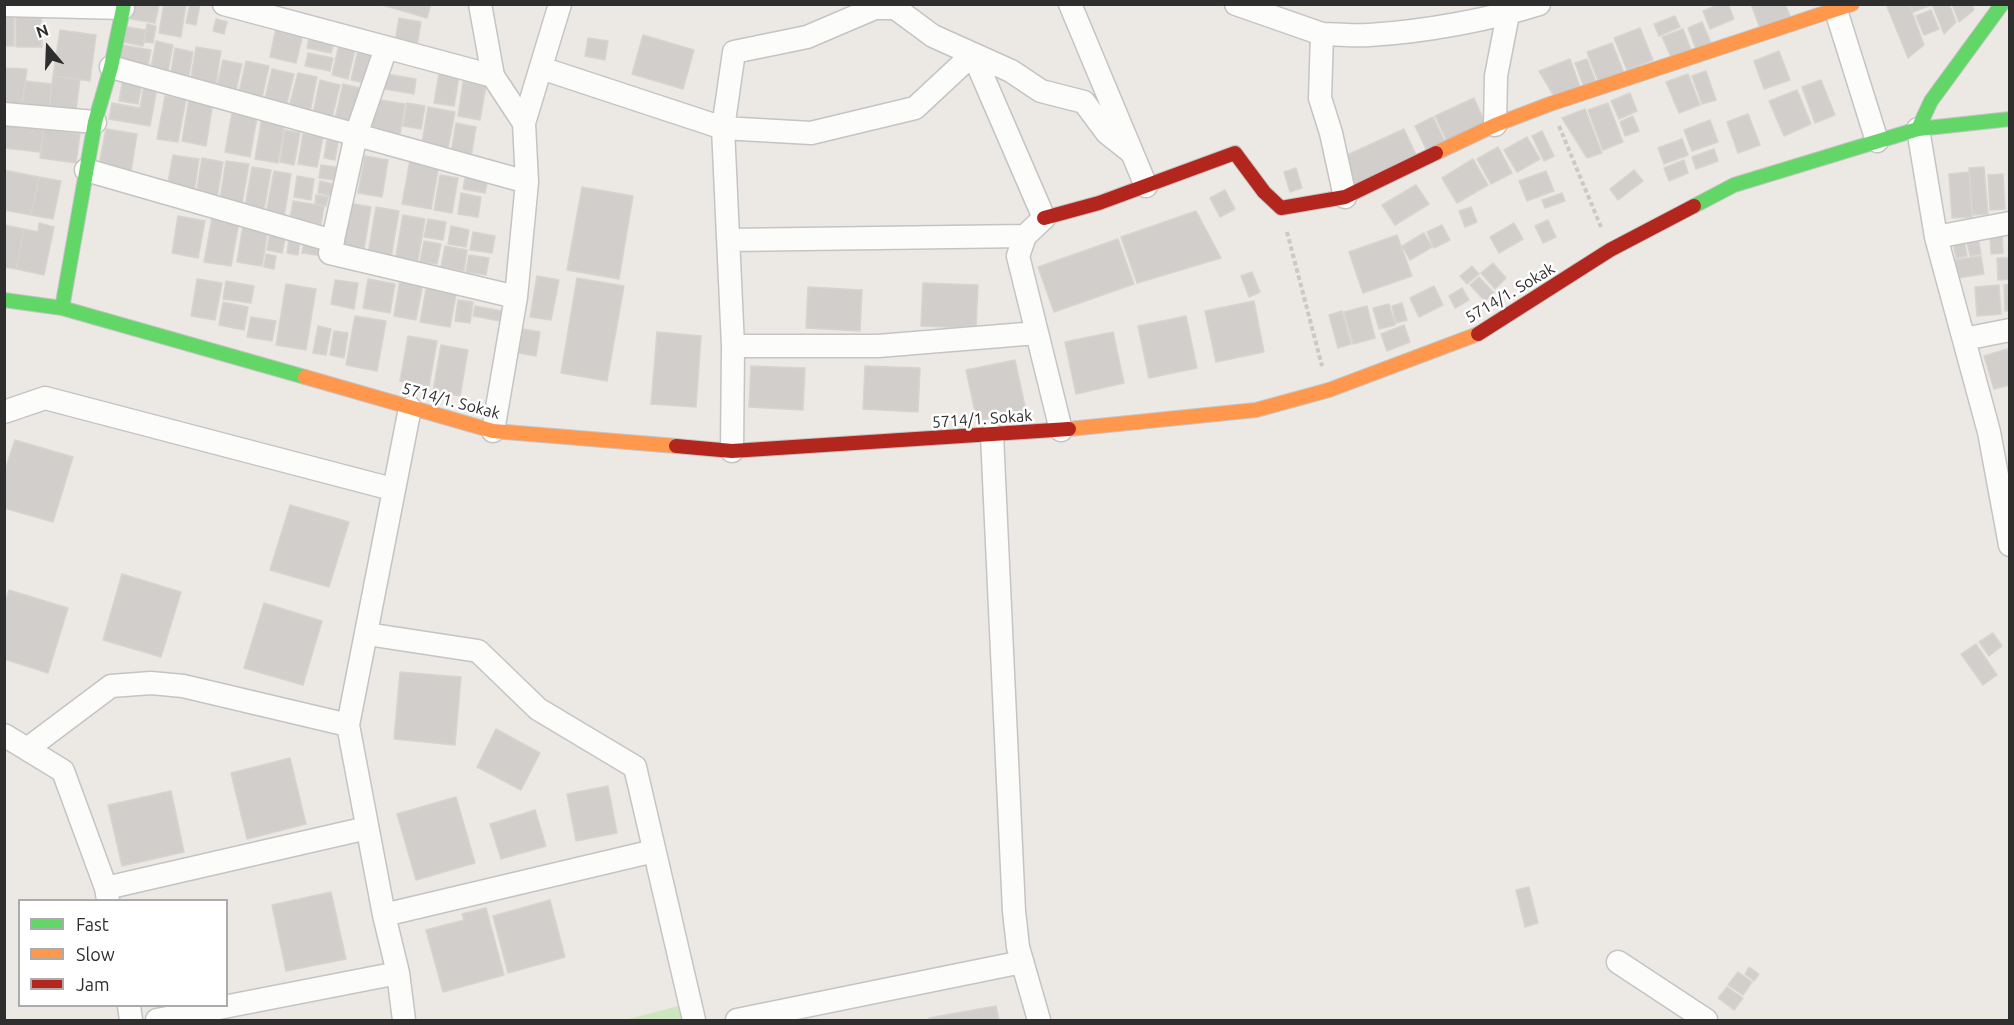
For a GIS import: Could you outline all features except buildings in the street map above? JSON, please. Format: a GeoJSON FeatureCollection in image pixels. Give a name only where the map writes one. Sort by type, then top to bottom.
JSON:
{"type":"FeatureCollection","features":[{"type":"Feature","properties":{"kind":"main road"},"geometry":{"type":"LineString","coordinates":[[1918,129],[1931,101],[2002,4]]}},
{"type":"Feature","properties":{"kind":"main road"},"geometry":{"type":"LineString","coordinates":[[62,308],[95,122],[111,67],[123,6]]}},
{"type":"Feature","properties":{"kind":"main road"},"geometry":{"type":"LineString","coordinates":[[1044,218],[1099,203],[1235,153],[1264,192],[1281,208],[1346,197],[1495,125],[1550,104],[1841,7]]}},
{"type":"Feature","properties":{"kind":"main road","name":"5714/1. Sokak"},"geometry":{"type":"LineString","coordinates":[[4,300],[62,308],[493,431],[732,451],[1061,430],[1256,410],[1329,390],[1481,333],[1610,250],[1734,186],[1918,129],[2010,119]]}},
{"type":"Feature","properties":{"kind":"street"},"geometry":{"type":"LineString","coordinates":[[224,4],[493,76]]}},
{"type":"Feature","properties":{"kind":"street"},"geometry":{"type":"LineString","coordinates":[[480,4],[493,76],[524,123]]}},
{"type":"Feature","properties":{"kind":"street"},"geometry":{"type":"LineString","coordinates":[[493,431],[516,297],[527,182],[524,123],[560,4]]}},
{"type":"Feature","properties":{"kind":"street"},"geometry":{"type":"LineString","coordinates":[[1070,4],[1146,186]]}},
{"type":"Feature","properties":{"kind":"street"},"geometry":{"type":"LineString","coordinates":[[1236,4],[1322,34],[1369,35],[1482,11],[1508,14],[1539,4]]}},
{"type":"Feature","properties":{"kind":"street"},"geometry":{"type":"LineString","coordinates":[[4,5],[123,6]]}},
{"type":"Feature","properties":{"kind":"street"},"geometry":{"type":"LineString","coordinates":[[1841,7],[1877,141]]}},
{"type":"Feature","properties":{"kind":"street"},"geometry":{"type":"LineString","coordinates":[[732,451],[733,346],[723,128],[734,52],[807,37],[875,8],[895,8],[933,36],[1011,71],[1041,91],[1084,102],[1107,133],[1131,152]]}},
{"type":"Feature","properties":{"kind":"street"},"geometry":{"type":"LineString","coordinates":[[1495,125],[1496,76],[1508,14]]}},
{"type":"Feature","properties":{"kind":"street"},"geometry":{"type":"LineString","coordinates":[[1986,27],[2010,20]]}},
{"type":"Feature","properties":{"kind":"street"},"geometry":{"type":"LineString","coordinates":[[1322,34],[1320,98],[1346,197]]}},
{"type":"Feature","properties":{"kind":"street"},"geometry":{"type":"LineString","coordinates":[[386,48],[356,135],[330,253],[516,297]]}},
{"type":"Feature","properties":{"kind":"street"},"geometry":{"type":"LineString","coordinates":[[542,68],[723,128],[811,133],[915,108],[973,54]]}},
{"type":"Feature","properties":{"kind":"street"},"geometry":{"type":"LineString","coordinates":[[973,54],[1044,218],[1025,236],[1018,256],[1061,430]]}},
{"type":"Feature","properties":{"kind":"street"},"geometry":{"type":"LineString","coordinates":[[111,67],[527,182]]}},
{"type":"Feature","properties":{"kind":"street"},"geometry":{"type":"LineString","coordinates":[[4,114],[95,122]]}},
{"type":"Feature","properties":{"kind":"street"},"geometry":{"type":"LineString","coordinates":[[1918,129],[1936,237],[1964,339],[1999,429],[2010,545]]}},
{"type":"Feature","properties":{"kind":"street"},"geometry":{"type":"LineString","coordinates":[[86,170],[333,241]]}},
{"type":"Feature","properties":{"kind":"street"},"geometry":{"type":"LineString","coordinates":[[1936,237],[2010,223]]}},
{"type":"Feature","properties":{"kind":"street"},"geometry":{"type":"LineString","coordinates":[[729,240],[1025,236]]}},
{"type":"Feature","properties":{"kind":"street"},"geometry":{"type":"LineString","coordinates":[[1964,339],[2010,330]]}},
{"type":"Feature","properties":{"kind":"street"},"geometry":{"type":"LineString","coordinates":[[733,346],[878,346],[1037,333]]}},
{"type":"Feature","properties":{"kind":"street"},"geometry":{"type":"LineString","coordinates":[[4,412],[45,398],[392,489]]}},
{"type":"Feature","properties":{"kind":"street"},"geometry":{"type":"LineString","coordinates":[[404,1020],[398,973],[384,915],[348,725],[367,634],[392,489],[410,408]]}},
{"type":"Feature","properties":{"kind":"street"},"geometry":{"type":"LineString","coordinates":[[992,435],[1014,911],[1018,947],[1039,1020]]}},
{"type":"Feature","properties":{"kind":"street"},"geometry":{"type":"LineString","coordinates":[[367,634],[478,651],[538,709],[635,767],[694,1020]]}},
{"type":"Feature","properties":{"kind":"street"},"geometry":{"type":"LineString","coordinates":[[27,749],[111,686],[151,683],[183,686],[348,725]]}},
{"type":"Feature","properties":{"kind":"street"},"geometry":{"type":"LineString","coordinates":[[4,735],[63,771],[107,894],[367,828]]}},
{"type":"Feature","properties":{"kind":"street"},"geometry":{"type":"LineString","coordinates":[[384,915],[654,850]]}},
{"type":"Feature","properties":{"kind":"street"},"geometry":{"type":"LineString","coordinates":[[737,1020],[1022,962]]}},
{"type":"Feature","properties":{"kind":"street"},"geometry":{"type":"LineString","coordinates":[[1618,962],[1706,1020]]}},
{"type":"Feature","properties":{"kind":"street"},"geometry":{"type":"LineString","coordinates":[[228,1006],[398,973]]}},
{"type":"Feature","properties":{"kind":"street"},"geometry":{"type":"LineString","coordinates":[[157,1020],[224,1007]]}},
{"type":"Feature","properties":{"kind":"path"},"geometry":{"type":"LineString","coordinates":[[1550,104],[1610,250]]}},
{"type":"Feature","properties":{"kind":"path"},"geometry":{"type":"LineString","coordinates":[[1281,208],[1329,390]]}},
{"type":"Feature","properties":{"kind":"green space"},"geometry":{"type":"Polygon","coordinates":[[[690,1003],[694,1020],[625,1020],[690,1003]]]}},
{"type":"Feature","properties":{"kind":"traffic: fast"},"geometry":{"type":"LineString","coordinates":[[62,308],[95,122],[111,67],[124,4]]}},
{"type":"Feature","properties":{"kind":"traffic: fast"},"geometry":{"type":"LineString","coordinates":[[1918,129],[1931,101],[2002,4]]}},
{"type":"Feature","properties":{"kind":"traffic: fast"},"geometry":{"type":"LineString","coordinates":[[1694,206],[1734,185],[1918,129],[2010,119]]}},
{"type":"Feature","properties":{"kind":"traffic: fast"},"geometry":{"type":"LineString","coordinates":[[4,300],[62,308],[305,377]]}},
{"type":"Feature","properties":{"kind":"traffic: slow"},"geometry":{"type":"LineString","coordinates":[[1436,153],[1495,125],[1550,104],[1852,4]]}},
{"type":"Feature","properties":{"kind":"traffic: slow"},"geometry":{"type":"LineString","coordinates":[[1069,429],[1256,410],[1329,390],[1478,334]]}},
{"type":"Feature","properties":{"kind":"traffic: slow"},"geometry":{"type":"LineString","coordinates":[[305,377],[493,431],[676,446]]}},
{"type":"Feature","properties":{"kind":"traffic: jam"},"geometry":{"type":"LineString","coordinates":[[1044,218],[1099,203],[1235,153],[1264,192],[1281,208],[1345,197],[1436,153]]}},
{"type":"Feature","properties":{"kind":"traffic: jam"},"geometry":{"type":"LineString","coordinates":[[1478,334],[1610,250],[1694,206]]}},
{"type":"Feature","properties":{"kind":"traffic: jam"},"geometry":{"type":"LineString","coordinates":[[676,446],[732,451],[1069,429]]}}]}
